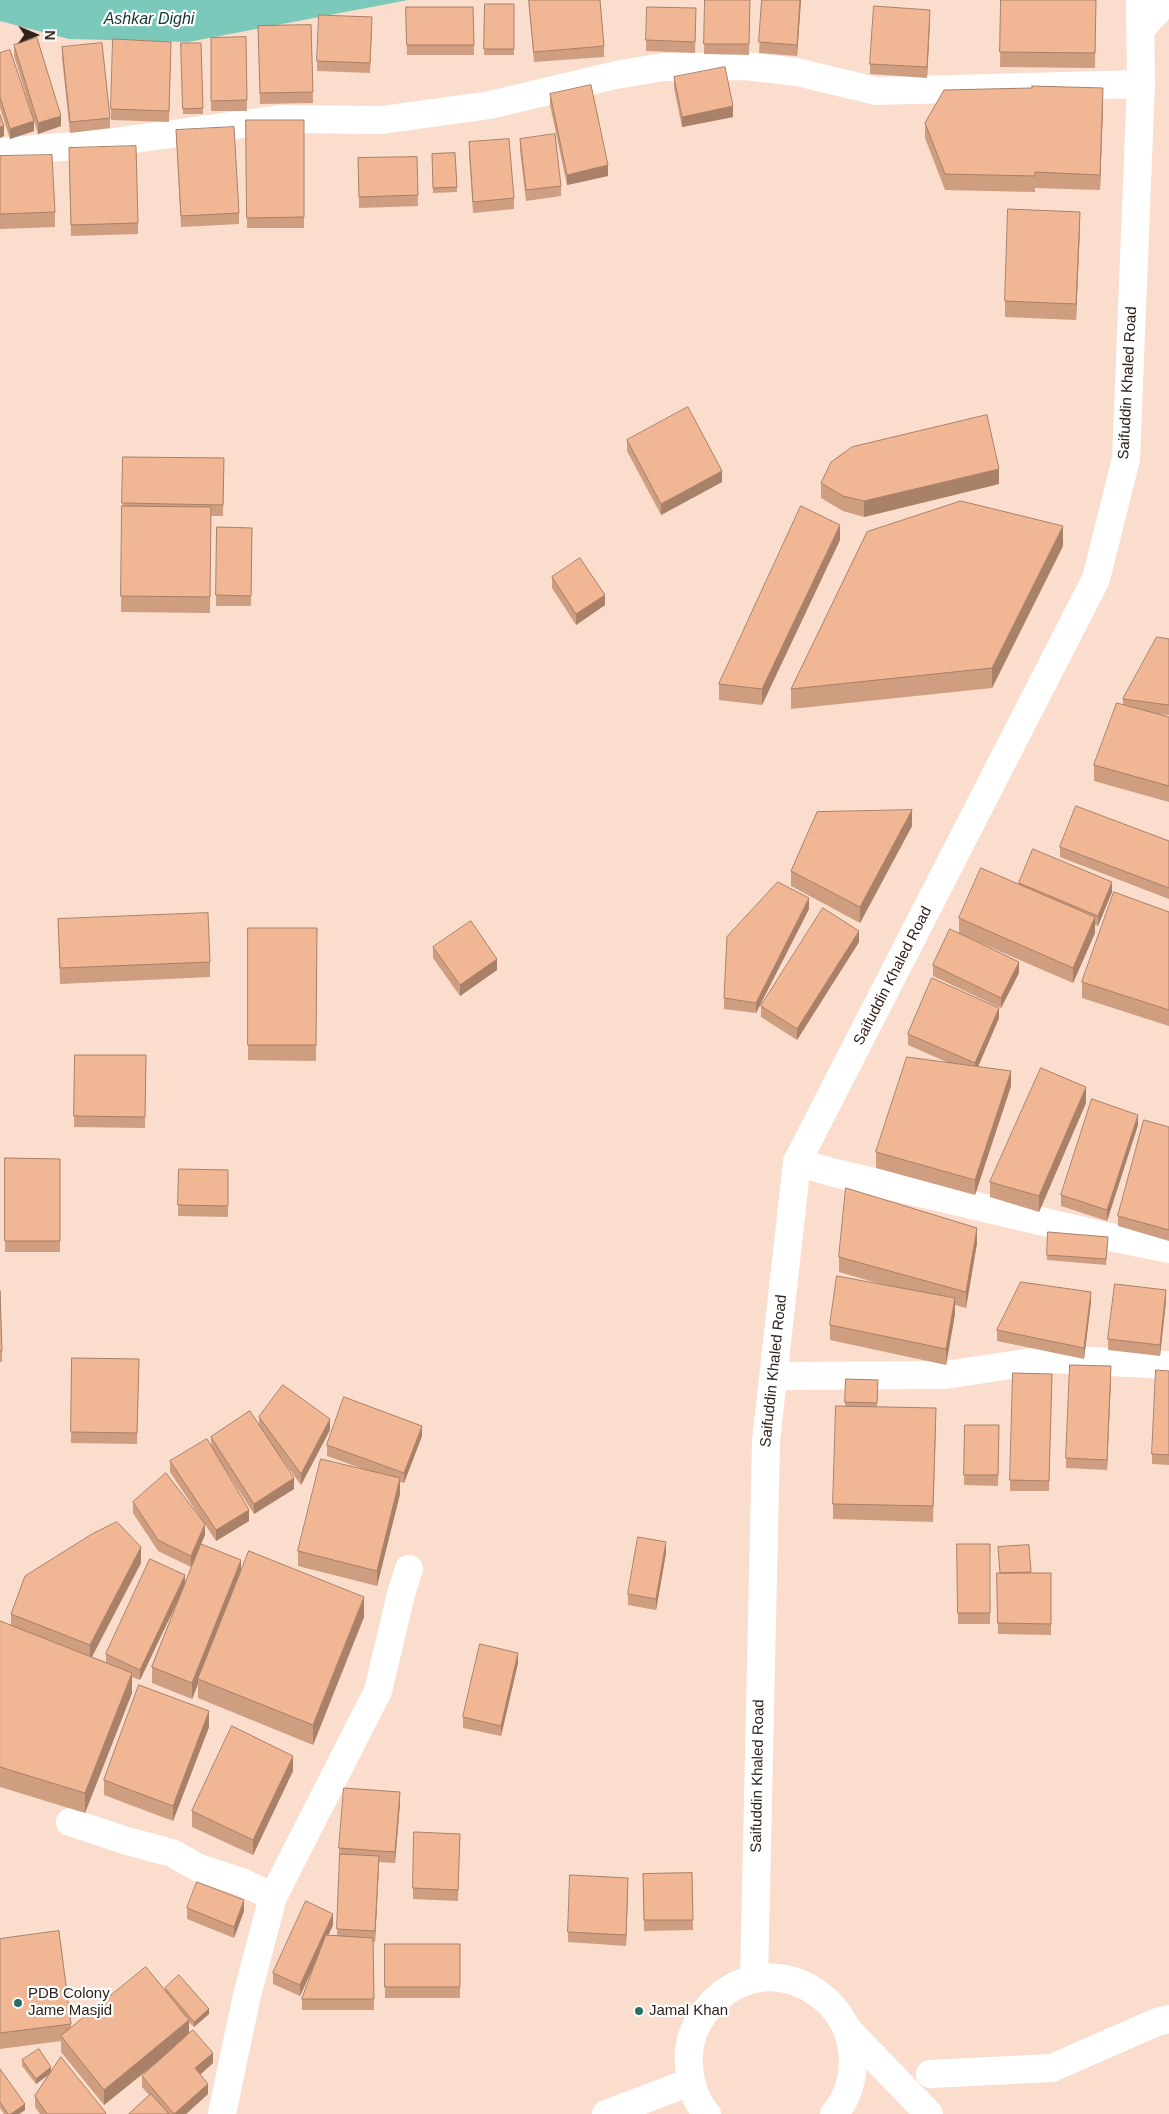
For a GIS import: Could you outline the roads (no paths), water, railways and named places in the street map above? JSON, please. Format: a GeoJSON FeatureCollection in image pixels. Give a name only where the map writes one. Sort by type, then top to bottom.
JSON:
{"type":"FeatureCollection","features":[{"type":"Feature","properties":{"kind":"street","name":"Saifuddin Khaled Road"},"geometry":{"type":"LineString","coordinates":[[754,1979],[766,1441],[797,1162],[1096,579],[1126,459],[1141,84],[1142,28],[1140,0]]}},
{"type":"Feature","properties":{"kind":"street"},"geometry":{"type":"LineString","coordinates":[[1142,28],[1167,0]]}},
{"type":"Feature","properties":{"kind":"street"},"geometry":{"type":"LineString","coordinates":[[0,152],[99,144],[280,119],[382,120],[490,105],[616,75],[663,67],[746,66],[797,72],[876,91],[1141,84]]}},
{"type":"Feature","properties":{"kind":"street"},"geometry":{"type":"LineString","coordinates":[[797,1162],[831,1172],[1100,1235],[1169,1249]]}},
{"type":"Feature","properties":{"kind":"street"},"geometry":{"type":"LineString","coordinates":[[774,1376],[945,1375],[1052,1359],[1169,1365]]}},
{"type":"Feature","properties":{"kind":"street"},"geometry":{"type":"LineString","coordinates":[[222,2114],[248,1995],[274,1897],[378,1691],[401,1594],[410,1569]]}},
{"type":"Feature","properties":{"kind":"street"},"geometry":{"type":"LineString","coordinates":[[70,1822],[127,1841],[172,1853],[199,1868],[242,1882],[274,1897]]}},
{"type":"Feature","properties":{"kind":"street"},"geometry":{"type":"LineString","coordinates":[[708,2114],[701,2107],[690,2082],[688,2056],[694,2029],[708,2006],[728,1989],[754,1979],[777,1978],[799,1983],[820,1994],[836,2010],[848,2030],[929,2114]]}},
{"type":"Feature","properties":{"kind":"street"},"geometry":{"type":"LineString","coordinates":[[930,2074],[1052,2068],[1157,2022],[1169,2019]]}},
{"type":"Feature","properties":{"kind":"street"},"geometry":{"type":"LineString","coordinates":[[834,2114],[841,2106],[851,2082],[854,2056],[848,2030]]}},
{"type":"Feature","properties":{"kind":"street"},"geometry":{"type":"LineString","coordinates":[[606,2114],[690,2082]]}},
{"type":"Feature","properties":{"kind":"water","name":"Ashkar Dighi"},"geometry":{"type":"Polygon","coordinates":[[[0,0],[408,0],[188,42],[69,39],[0,21],[0,0]]]}},
{"type":"Feature","properties":{"kind":"place","name":"PDB Colony Jame Masjid"},"geometry":{"type":"Point","coordinates":[18,2003]}},
{"type":"Feature","properties":{"kind":"place","name":"Jamal Khan"},"geometry":{"type":"Point","coordinates":[639,2011]}}]}
